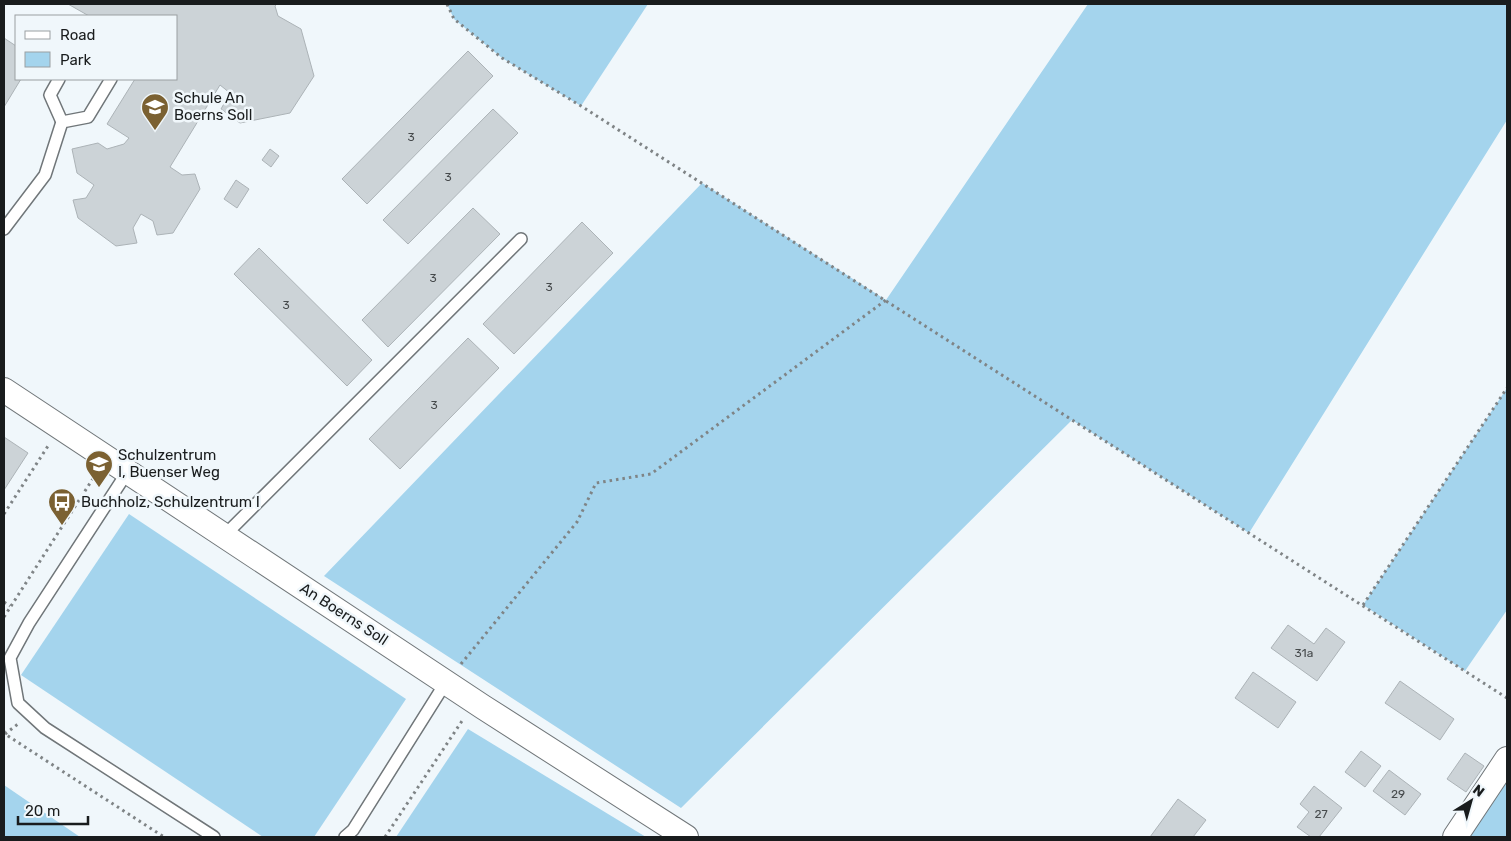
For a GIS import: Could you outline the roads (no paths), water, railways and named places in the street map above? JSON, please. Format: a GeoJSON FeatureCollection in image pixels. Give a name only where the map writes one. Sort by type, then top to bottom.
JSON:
{"type":"FeatureCollection","features":[{"type":"Feature","properties":{"kind":"street","name":"An Boerns Soll"},"geometry":{"type":"LineString","coordinates":[[4,390],[446,682],[686,837]]}},
{"type":"Feature","properties":{"kind":"street"},"geometry":{"type":"LineString","coordinates":[[1455,837],[1507,759]]}},
{"type":"Feature","properties":{"kind":"lane"},"geometry":{"type":"LineString","coordinates":[[4,230],[45,175],[62,122],[50,95],[58,80]]}},
{"type":"Feature","properties":{"kind":"lane"},"geometry":{"type":"LineString","coordinates":[[62,122],[88,117],[110,80]]}},
{"type":"Feature","properties":{"kind":"lane"},"geometry":{"type":"LineString","coordinates":[[225,535],[521,239]]}},
{"type":"Feature","properties":{"kind":"lane"},"geometry":{"type":"LineString","coordinates":[[128,471],[29,623],[10,658],[18,704],[45,728],[214,837]]}},
{"type":"Feature","properties":{"kind":"lane"},"geometry":{"type":"LineString","coordinates":[[345,837],[352,830],[446,682]]}},
{"type":"Feature","properties":{"kind":"place","name":"Schule An Boerns Soll"},"geometry":{"type":"Point","coordinates":[155,131]}},
{"type":"Feature","properties":{"kind":"place","name":"Schulzentrum I, Buenser Weg"},"geometry":{"type":"Point","coordinates":[99,488]}},
{"type":"Feature","properties":{"kind":"place","name":"Buchholz, Schulzentrum I"},"geometry":{"type":"Point","coordinates":[62,526]}}]}
